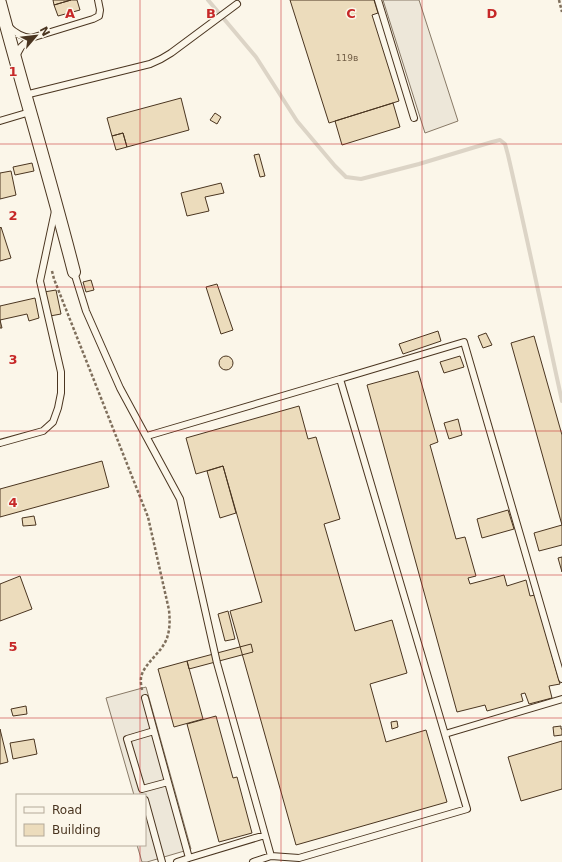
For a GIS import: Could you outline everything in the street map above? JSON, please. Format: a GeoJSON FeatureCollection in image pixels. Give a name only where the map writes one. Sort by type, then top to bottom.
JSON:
{"type":"FeatureCollection","features":[{"type":"Feature","properties":{"kind":"street"},"geometry":{"type":"LineString","coordinates":[[0,4],[74,272]]}},
{"type":"Feature","properties":{"kind":"lane"},"geometry":{"type":"LineString","coordinates":[[0,4],[1,0]]}},
{"type":"Feature","properties":{"kind":"lane"},"geometry":{"type":"LineString","coordinates":[[15,60],[21,46],[31,38],[100,15],[98,0]]}},
{"type":"Feature","properties":{"kind":"lane"},"geometry":{"type":"LineString","coordinates":[[378,0],[414,118]]}},
{"type":"Feature","properties":{"kind":"lane"},"geometry":{"type":"LineString","coordinates":[[25,95],[150,64],[178,48],[237,4]]}},
{"type":"Feature","properties":{"kind":"lane"},"geometry":{"type":"LineString","coordinates":[[5,22],[14,32],[24,37],[31,38]]}},
{"type":"Feature","properties":{"kind":"lane"},"geometry":{"type":"LineString","coordinates":[[0,121],[30,112]]}},
{"type":"Feature","properties":{"kind":"lane"},"geometry":{"type":"LineString","coordinates":[[0,443],[43,431],[53,422],[58,408],[61,393],[61,372],[40,281],[56,203]]}},
{"type":"Feature","properties":{"kind":"lane"},"geometry":{"type":"LineString","coordinates":[[74,272],[86,311],[117,381],[180,499],[218,663],[271,856]]}},
{"type":"Feature","properties":{"kind":"lane"},"geometry":{"type":"LineString","coordinates":[[147,436],[464,342],[562,679]]}},
{"type":"Feature","properties":{"kind":"lane"},"geometry":{"type":"LineString","coordinates":[[253,862],[271,856],[299,858],[467,809],[340,379]]}},
{"type":"Feature","properties":{"kind":"lane"},"geometry":{"type":"LineString","coordinates":[[145,698],[189,858]]}},
{"type":"Feature","properties":{"kind":"lane"},"geometry":{"type":"LineString","coordinates":[[446,734],[562,699]]}},
{"type":"Feature","properties":{"kind":"lane"},"geometry":{"type":"LineString","coordinates":[[154,731],[127,739],[143,792],[168,782]]}},
{"type":"Feature","properties":{"kind":"lane"},"geometry":{"type":"LineString","coordinates":[[146,804],[162,862]]}},
{"type":"Feature","properties":{"kind":"lane"},"geometry":{"type":"LineString","coordinates":[[177,862],[265,835]]}},
{"type":"Feature","properties":{"kind":"path"},"geometry":{"type":"LineString","coordinates":[[559,0],[562,12]]}},
{"type":"Feature","properties":{"kind":"path"},"geometry":{"type":"LineString","coordinates":[[46,250],[54,279],[148,516],[169,610],[170,625],[167,639],[142,674],[141,684],[145,698]]}},
{"type":"Feature","properties":{"kind":"shaded area"},"geometry":{"type":"Polygon","coordinates":[[[383,0],[419,0],[458,121],[425,133],[383,0]]]}},
{"type":"Feature","properties":{"kind":"shaded area"},"geometry":{"type":"Polygon","coordinates":[[[146,687],[191,849],[147,862],[142,862],[137,846],[146,846],[146,794],[134,794],[106,698],[146,687]]]}},
{"type":"Feature","properties":{"kind":"building"},"geometry":{"type":"Polygon","coordinates":[[[53,0],[71,0],[54,5],[53,0]]]}},
{"type":"Feature","properties":{"kind":"building"},"geometry":{"type":"Polygon","coordinates":[[[71,0],[77,0],[80,10],[58,16],[54,5],[71,0]]]}},
{"type":"Feature","properties":{"kind":"building"},"geometry":{"type":"Polygon","coordinates":[[[290,0],[374,0],[378,13],[372,15],[399,101],[329,123],[290,0]]]}},
{"type":"Feature","properties":{"kind":"building"},"geometry":{"type":"Polygon","coordinates":[[[181,98],[189,130],[127,147],[123,133],[112,136],[107,118],[181,98]]]}},
{"type":"Feature","properties":{"kind":"building"},"geometry":{"type":"Polygon","coordinates":[[[393,103],[400,127],[342,145],[335,121],[393,103]]]}},
{"type":"Feature","properties":{"kind":"building"},"geometry":{"type":"Polygon","coordinates":[[[215,113],[221,117],[217,124],[210,120],[215,113]]]}},
{"type":"Feature","properties":{"kind":"building"},"geometry":{"type":"Polygon","coordinates":[[[123,133],[127,147],[116,150],[112,136],[123,133]]]}},
{"type":"Feature","properties":{"kind":"building"},"geometry":{"type":"Polygon","coordinates":[[[259,154],[265,176],[260,177],[254,155],[259,154]]]}},
{"type":"Feature","properties":{"kind":"building"},"geometry":{"type":"Polygon","coordinates":[[[32,163],[34,171],[15,175],[13,167],[32,163]]]}},
{"type":"Feature","properties":{"kind":"building"},"geometry":{"type":"Polygon","coordinates":[[[11,171],[16,195],[0,199],[0,173],[11,171]]]}},
{"type":"Feature","properties":{"kind":"building"},"geometry":{"type":"Polygon","coordinates":[[[221,183],[224,193],[205,197],[209,211],[187,216],[181,193],[221,183]]]}},
{"type":"Feature","properties":{"kind":"building"},"geometry":{"type":"Polygon","coordinates":[[[1,227],[11,258],[0,261],[0,228],[1,227]]]}},
{"type":"Feature","properties":{"kind":"building"},"geometry":{"type":"Polygon","coordinates":[[[91,280],[94,290],[86,292],[83,282],[91,280]]]}},
{"type":"Feature","properties":{"kind":"building"},"geometry":{"type":"Polygon","coordinates":[[[217,284],[233,330],[221,334],[206,287],[217,284]]]}},
{"type":"Feature","properties":{"kind":"building"},"geometry":{"type":"Polygon","coordinates":[[[56,290],[61,314],[50,316],[44,292],[56,290]]]}},
{"type":"Feature","properties":{"kind":"building"},"geometry":{"type":"Polygon","coordinates":[[[35,298],[39,318],[29,321],[27,314],[0,320],[0,306],[35,298]]]}},
{"type":"Feature","properties":{"kind":"building"},"geometry":{"type":"Polygon","coordinates":[[[438,331],[441,341],[403,354],[399,344],[438,331]]]}},
{"type":"Feature","properties":{"kind":"building"},"geometry":{"type":"Polygon","coordinates":[[[486,333],[492,345],[483,348],[478,336],[486,333]]]}},
{"type":"Feature","properties":{"kind":"building"},"geometry":{"type":"Polygon","coordinates":[[[534,336],[562,435],[562,525],[511,343],[534,336]]]}},
{"type":"Feature","properties":{"kind":"building"},"geometry":{"type":"Polygon","coordinates":[[[226,356],[231,358],[233,363],[231,368],[226,370],[221,368],[219,363],[221,358],[226,356]]]}},
{"type":"Feature","properties":{"kind":"building"},"geometry":{"type":"Polygon","coordinates":[[[460,356],[464,367],[444,373],[440,362],[460,356]]]}},
{"type":"Feature","properties":{"kind":"building"},"geometry":{"type":"Polygon","coordinates":[[[418,371],[438,442],[430,445],[456,539],[465,537],[476,576],[468,578],[470,584],[504,575],[507,586],[526,580],[530,596],[535,595],[560,684],[549,686],[552,698],[529,704],[525,693],[521,694],[523,701],[487,711],[485,705],[457,712],[367,385],[418,371]]]}},
{"type":"Feature","properties":{"kind":"building"},"geometry":{"type":"Polygon","coordinates":[[[299,406],[308,439],[316,437],[340,519],[324,524],[355,631],[392,620],[407,673],[370,684],[386,742],[426,730],[447,802],[296,845],[230,611],[262,602],[223,466],[196,474],[186,438],[299,406]]]}},
{"type":"Feature","properties":{"kind":"building"},"geometry":{"type":"Polygon","coordinates":[[[458,419],[462,435],[449,439],[444,423],[458,419]]]}},
{"type":"Feature","properties":{"kind":"building"},"geometry":{"type":"Polygon","coordinates":[[[102,461],[109,487],[0,517],[0,489],[102,461]]]}},
{"type":"Feature","properties":{"kind":"building"},"geometry":{"type":"Polygon","coordinates":[[[223,466],[236,513],[220,518],[207,471],[223,466]]]}},
{"type":"Feature","properties":{"kind":"building"},"geometry":{"type":"Polygon","coordinates":[[[508,510],[514,529],[482,538],[477,519],[508,510]]]}},
{"type":"Feature","properties":{"kind":"building"},"geometry":{"type":"Polygon","coordinates":[[[34,516],[36,525],[23,526],[22,518],[34,516]]]}},
{"type":"Feature","properties":{"kind":"building"},"geometry":{"type":"Polygon","coordinates":[[[562,525],[562,545],[539,551],[534,533],[562,525]]]}},
{"type":"Feature","properties":{"kind":"building"},"geometry":{"type":"Polygon","coordinates":[[[562,557],[562,572],[558,558],[562,557]]]}},
{"type":"Feature","properties":{"kind":"building"},"geometry":{"type":"Polygon","coordinates":[[[20,576],[32,609],[0,621],[0,584],[20,576]]]}},
{"type":"Feature","properties":{"kind":"building"},"geometry":{"type":"Polygon","coordinates":[[[228,611],[235,639],[225,641],[218,614],[228,611]]]}},
{"type":"Feature","properties":{"kind":"building"},"geometry":{"type":"Polygon","coordinates":[[[251,644],[253,652],[189,669],[187,661],[251,644]]]}},
{"type":"Feature","properties":{"kind":"building"},"geometry":{"type":"Polygon","coordinates":[[[187,661],[203,719],[174,727],[158,669],[187,661]]]}},
{"type":"Feature","properties":{"kind":"building"},"geometry":{"type":"Polygon","coordinates":[[[26,706],[27,714],[13,716],[11,709],[26,706]]]}},
{"type":"Feature","properties":{"kind":"building"},"geometry":{"type":"Polygon","coordinates":[[[216,716],[233,778],[237,777],[252,833],[219,842],[187,724],[216,716]]]}},
{"type":"Feature","properties":{"kind":"building"},"geometry":{"type":"Polygon","coordinates":[[[397,721],[398,727],[392,729],[391,722],[397,721]]]}},
{"type":"Feature","properties":{"kind":"building"},"geometry":{"type":"Polygon","coordinates":[[[561,726],[562,735],[554,736],[553,727],[561,726]]]}},
{"type":"Feature","properties":{"kind":"building"},"geometry":{"type":"Polygon","coordinates":[[[0,729],[8,762],[0,764],[0,729]]]}},
{"type":"Feature","properties":{"kind":"building"},"geometry":{"type":"Polygon","coordinates":[[[34,739],[37,754],[13,759],[10,743],[34,739]]]}},
{"type":"Feature","properties":{"kind":"building"},"geometry":{"type":"Polygon","coordinates":[[[562,741],[562,789],[521,801],[508,757],[562,741]]]}},
{"type":"Feature","properties":{"kind":"waterway"},"geometry":{"type":"LineString","coordinates":[[208,0],[219,13]]}},
{"type":"Feature","properties":{"kind":"waterway"},"geometry":{"type":"LineString","coordinates":[[224,19],[256,57],[297,121],[346,177],[361,179],[419,164],[500,140],[505,144],[562,401]]}}]}
